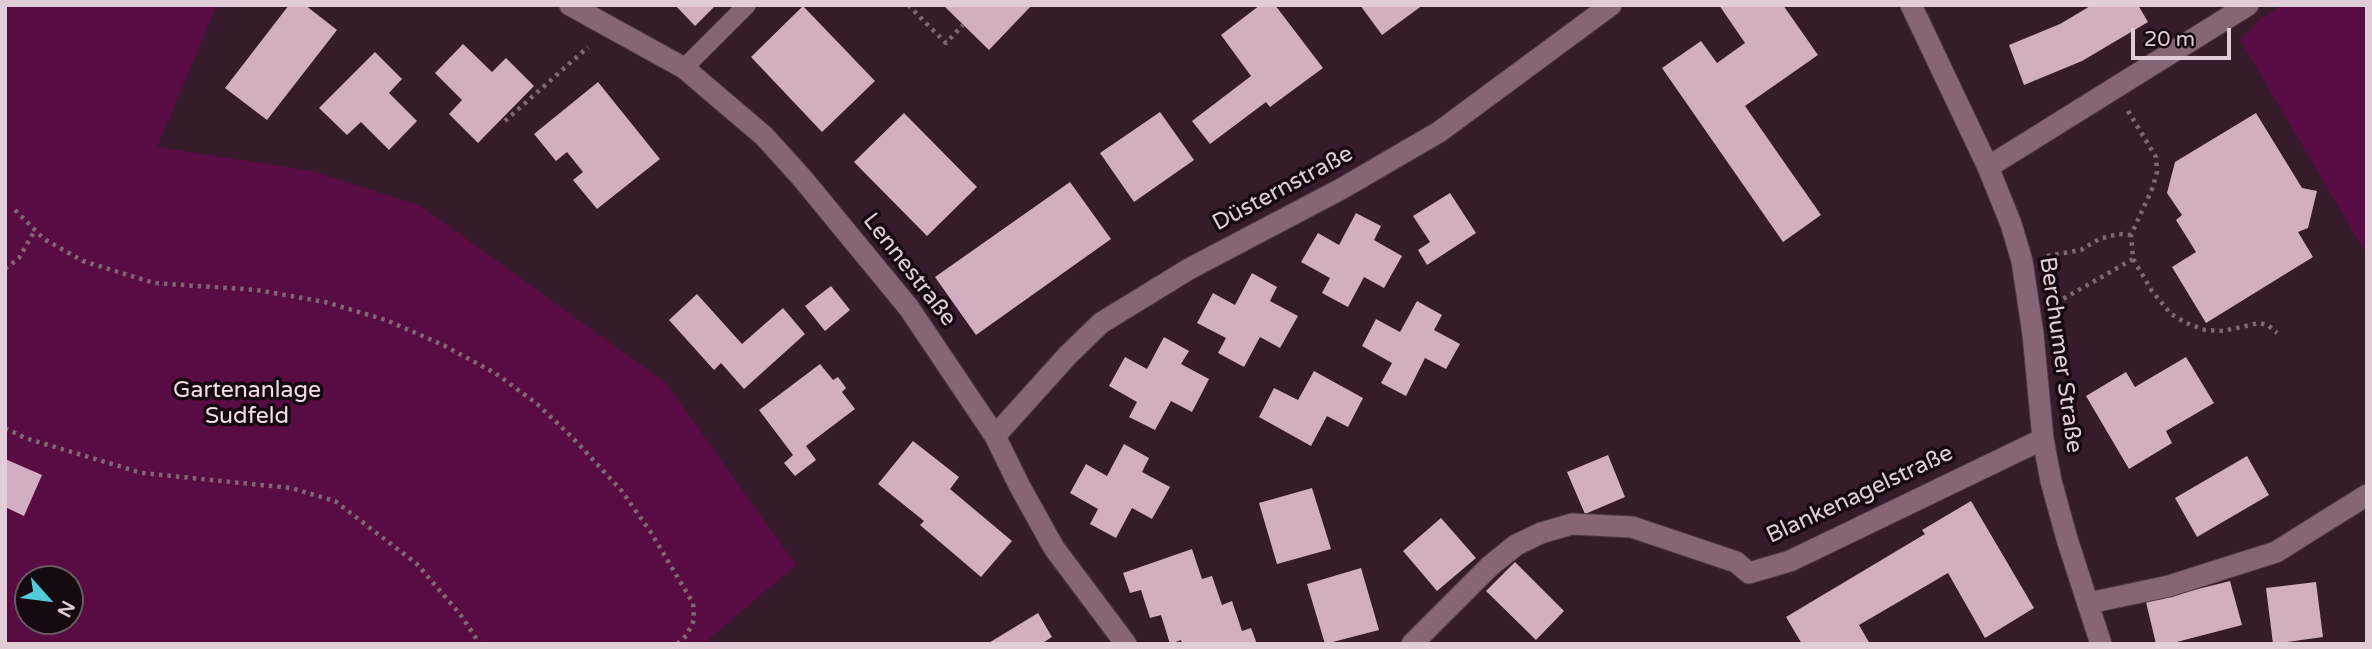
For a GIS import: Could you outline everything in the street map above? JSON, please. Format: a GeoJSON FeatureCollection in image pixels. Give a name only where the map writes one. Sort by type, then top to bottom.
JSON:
{"type":"FeatureCollection","features":[{"type":"Feature","properties":{"kind":"street","name":"Lennestraße"},"geometry":{"type":"LineString","coordinates":[[570,5],[684,68],[764,136],[802,178],[909,309],[995,436],[1018,485],[1054,548],[1126,644]]}},
{"type":"Feature","properties":{"kind":"street","name":"Düsternstraße"},"geometry":{"type":"LineString","coordinates":[[995,436],[1068,355],[1101,323],[1189,270],[1342,189],[1439,132],[1611,5]]}},
{"type":"Feature","properties":{"kind":"street","name":"Berchumer Straße"},"geometry":{"type":"LineString","coordinates":[[1911,5],[1988,167],[2011,224],[2022,261],[2033,334],[2043,439],[2067,539],[2101,644]]}},
{"type":"Feature","properties":{"kind":"street"},"geometry":{"type":"LineString","coordinates":[[1988,167],[2248,5]]}},
{"type":"Feature","properties":{"kind":"street","name":"Blankenagelstraße"},"geometry":{"type":"LineString","coordinates":[[1412,644],[1490,566],[1516,545],[1541,533],[1572,524],[1632,527],[1736,562],[1749,573],[1790,561],[2043,439]]}},
{"type":"Feature","properties":{"kind":"street"},"geometry":{"type":"LineString","coordinates":[[2089,603],[2169,586],[2276,552],[2367,495]]}},
{"type":"Feature","properties":{"kind":"lane"},"geometry":{"type":"LineString","coordinates":[[684,68],[747,5]]}},
{"type":"Feature","properties":{"kind":"path"},"geometry":{"type":"LineString","coordinates":[[908,5],[946,43],[963,25]]}},
{"type":"Feature","properties":{"kind":"path"},"geometry":{"type":"LineString","coordinates":[[505,121],[610,27]]}},
{"type":"Feature","properties":{"kind":"path"},"geometry":{"type":"LineString","coordinates":[[2138,129],[2156,157],[2157,172],[2131,235],[2133,260],[2152,291],[2171,314],[2205,330],[2223,331],[2259,323],[2268,325],[2277,333]]}},
{"type":"Feature","properties":{"kind":"path"},"geometry":{"type":"LineString","coordinates":[[15,210],[44,239],[83,261],[153,283],[257,290],[325,302],[386,320],[443,345],[495,373],[536,403],[572,437],[621,490],[650,531],[693,603],[694,620],[687,635],[677,644]]}},
{"type":"Feature","properties":{"kind":"path"},"geometry":{"type":"LineString","coordinates":[[5,269],[19,258],[35,230]]}},
{"type":"Feature","properties":{"kind":"path"},"geometry":{"type":"LineString","coordinates":[[2081,250],[2099,239],[2118,234],[2131,235]]}},
{"type":"Feature","properties":{"kind":"path"},"geometry":{"type":"LineString","coordinates":[[2083,289],[2133,260]]}},
{"type":"Feature","properties":{"kind":"path"},"geometry":{"type":"LineString","coordinates":[[5,428],[25,438],[142,473],[290,488],[335,501],[417,564],[460,614],[480,644]]}},
{"type":"Feature","properties":{"kind":"green space","name":"Gartenanlage Sudfeld"},"geometry":{"type":"Polygon","coordinates":[[[5,5],[217,5],[157,147],[312,171],[421,206],[666,383],[796,565],[703,644],[5,644],[5,5]]]}},
{"type":"Feature","properties":{"kind":"green space"},"geometry":{"type":"Polygon","coordinates":[[[2281,5],[2367,5],[2367,255],[2240,40],[2258,21],[2281,5]]]}},
{"type":"Feature","properties":{"kind":"building"},"geometry":{"type":"Polygon","coordinates":[[[289,5],[305,5],[337,30],[267,120],[225,88],[289,5]]]}},
{"type":"Feature","properties":{"kind":"building"},"geometry":{"type":"Polygon","coordinates":[[[675,5],[716,5],[695,26],[675,5]]]}},
{"type":"Feature","properties":{"kind":"building"},"geometry":{"type":"Polygon","coordinates":[[[943,5],[1032,5],[989,50],[943,5]]]}},
{"type":"Feature","properties":{"kind":"building"},"geometry":{"type":"Polygon","coordinates":[[[1260,5],[1275,5],[1323,68],[1270,107],[1266,102],[1210,144],[1192,121],[1251,76],[1221,35],[1260,5]]]}},
{"type":"Feature","properties":{"kind":"building"},"geometry":{"type":"Polygon","coordinates":[[[1360,5],[1423,5],[1382,35],[1360,5]]]}},
{"type":"Feature","properties":{"kind":"building"},"geometry":{"type":"Polygon","coordinates":[[[1719,5],[1783,5],[1818,55],[1745,106],[1821,215],[1783,242],[1662,68],[1701,41],[1717,63],[1745,43],[1719,5]]]}},
{"type":"Feature","properties":{"kind":"building"},"geometry":{"type":"Polygon","coordinates":[[[2092,5],[2138,5],[2148,22],[2082,61],[2024,85],[2009,45],[2060,24],[2092,5]]]}},
{"type":"Feature","properties":{"kind":"building"},"geometry":{"type":"Polygon","coordinates":[[[803,6],[875,81],[822,132],[751,57],[803,6]]]}},
{"type":"Feature","properties":{"kind":"building"},"geometry":{"type":"Polygon","coordinates":[[[463,44],[492,72],[506,58],[534,86],[478,143],[449,114],[462,100],[435,73],[463,44]]]}},
{"type":"Feature","properties":{"kind":"building"},"geometry":{"type":"Polygon","coordinates":[[[375,52],[402,79],[389,93],[417,121],[389,150],[361,122],[347,135],[319,108],[375,52]]]}},
{"type":"Feature","properties":{"kind":"building"},"geometry":{"type":"Polygon","coordinates":[[[598,82],[660,159],[597,209],[573,180],[583,172],[567,152],[556,161],[534,134],[598,82]]]}},
{"type":"Feature","properties":{"kind":"building"},"geometry":{"type":"Polygon","coordinates":[[[1160,112],[1194,160],[1134,202],[1100,153],[1160,112]]]}},
{"type":"Feature","properties":{"kind":"building"},"geometry":{"type":"Polygon","coordinates":[[[904,113],[977,187],[927,236],[854,162],[904,113]]]}},
{"type":"Feature","properties":{"kind":"building"},"geometry":{"type":"Polygon","coordinates":[[[2256,113],[2302,188],[2317,191],[2308,228],[2298,232],[2313,257],[2206,323],[2172,267],[2196,252],[2176,220],[2182,215],[2167,193],[2175,162],[2256,113]]]}},
{"type":"Feature","properties":{"kind":"building"},"geometry":{"type":"Polygon","coordinates":[[[1070,182],[1111,239],[976,335],[935,277],[1070,182]]]}},
{"type":"Feature","properties":{"kind":"building"},"geometry":{"type":"Polygon","coordinates":[[[1450,193],[1476,233],[1427,265],[1418,250],[1430,242],[1413,216],[1450,193]]]}},
{"type":"Feature","properties":{"kind":"building"},"geometry":{"type":"Polygon","coordinates":[[[1356,213],[1381,226],[1374,240],[1402,256],[1384,288],[1364,277],[1348,307],[1322,293],[1330,278],[1301,262],[1318,233],[1339,245],[1356,213]]]}},
{"type":"Feature","properties":{"kind":"building"},"geometry":{"type":"Polygon","coordinates":[[[1252,273],[1277,287],[1270,301],[1298,316],[1280,348],[1260,337],[1244,367],[1218,353],[1226,338],[1197,323],[1213,293],[1235,305],[1252,273]]]}},
{"type":"Feature","properties":{"kind":"building"},"geometry":{"type":"Polygon","coordinates":[[[831,286],[850,310],[825,331],[805,306],[831,286]]]}},
{"type":"Feature","properties":{"kind":"building"},"geometry":{"type":"Polygon","coordinates":[[[697,294],[742,344],[783,308],[805,334],[744,389],[721,363],[714,370],[669,320],[697,294]]]}},
{"type":"Feature","properties":{"kind":"building"},"geometry":{"type":"Polygon","coordinates":[[[1417,301],[1442,315],[1434,330],[1460,344],[1446,369],[1425,358],[1406,396],[1381,383],[1392,363],[1362,346],[1376,319],[1400,332],[1417,301]]]}},
{"type":"Feature","properties":{"kind":"building"},"geometry":{"type":"Polygon","coordinates":[[[1164,337],[1189,351],[1181,364],[1209,379],[1192,412],[1171,401],[1155,430],[1129,417],[1137,402],[1109,386],[1125,357],[1147,369],[1164,337]]]}},
{"type":"Feature","properties":{"kind":"building"},"geometry":{"type":"Polygon","coordinates":[[[2186,357],[2214,403],[2166,431],[2172,443],[2129,469],[2086,396],[2126,372],[2135,387],[2186,357]]]}},
{"type":"Feature","properties":{"kind":"building"},"geometry":{"type":"Polygon","coordinates":[[[820,364],[833,380],[838,377],[846,388],[842,392],[855,409],[806,446],[816,460],[795,476],[784,463],[793,455],[759,410],[820,364]]]}},
{"type":"Feature","properties":{"kind":"building"},"geometry":{"type":"Polygon","coordinates":[[[1314,371],[1363,398],[1348,427],[1327,416],[1311,446],[1259,417],[1274,388],[1298,400],[1314,371]]]}},
{"type":"Feature","properties":{"kind":"building"},"geometry":{"type":"Polygon","coordinates":[[[913,441],[959,477],[950,489],[1012,541],[981,577],[920,525],[924,521],[878,484],[913,441]]]}},
{"type":"Feature","properties":{"kind":"building"},"geometry":{"type":"Polygon","coordinates":[[[1124,444],[1149,458],[1142,472],[1170,487],[1152,519],[1132,508],[1116,538],[1090,524],[1098,509],[1070,493],[1086,464],[1107,476],[1124,444]]]}},
{"type":"Feature","properties":{"kind":"building"},"geometry":{"type":"Polygon","coordinates":[[[1608,455],[1625,497],[1585,514],[1567,472],[1608,455]]]}},
{"type":"Feature","properties":{"kind":"building"},"geometry":{"type":"Polygon","coordinates":[[[2247,456],[2269,495],[2197,537],[2175,498],[2247,456]]]}},
{"type":"Feature","properties":{"kind":"building"},"geometry":{"type":"Polygon","coordinates":[[[5,459],[42,475],[24,516],[5,507],[5,459]]]}},
{"type":"Feature","properties":{"kind":"building"},"geometry":{"type":"Polygon","coordinates":[[[1312,488],[1331,549],[1277,564],[1259,503],[1312,488]]]}},
{"type":"Feature","properties":{"kind":"building"},"geometry":{"type":"Polygon","coordinates":[[[1971,501],[2034,608],[1985,638],[1948,573],[1859,625],[1870,644],[1802,644],[1786,617],[1925,534],[1922,530],[1971,501]]]}},
{"type":"Feature","properties":{"kind":"building"},"geometry":{"type":"Polygon","coordinates":[[[1441,518],[1476,558],[1437,591],[1403,551],[1441,518]]]}},
{"type":"Feature","properties":{"kind":"building"},"geometry":{"type":"Polygon","coordinates":[[[1192,549],[1202,579],[1212,576],[1222,605],[1232,601],[1242,631],[1251,628],[1257,644],[1182,644],[1181,640],[1170,644],[1161,615],[1150,618],[1141,590],[1130,593],[1123,573],[1192,549]]]}},
{"type":"Feature","properties":{"kind":"building"},"geometry":{"type":"Polygon","coordinates":[[[1515,562],[1564,611],[1536,640],[1486,591],[1515,562]]]}},
{"type":"Feature","properties":{"kind":"building"},"geometry":{"type":"Polygon","coordinates":[[[1361,568],[1379,630],[1325,644],[1307,584],[1361,568]]]}},
{"type":"Feature","properties":{"kind":"building"},"geometry":{"type":"Polygon","coordinates":[[[2230,581],[2242,625],[2169,644],[2156,644],[2146,602],[2230,581]]]}},
{"type":"Feature","properties":{"kind":"building"},"geometry":{"type":"Polygon","coordinates":[[[2316,582],[2323,637],[2273,644],[2266,588],[2316,582]]]}},
{"type":"Feature","properties":{"kind":"building"},"geometry":{"type":"Polygon","coordinates":[[[1038,613],[1052,637],[1041,644],[987,644],[1038,613]]]}}]}
